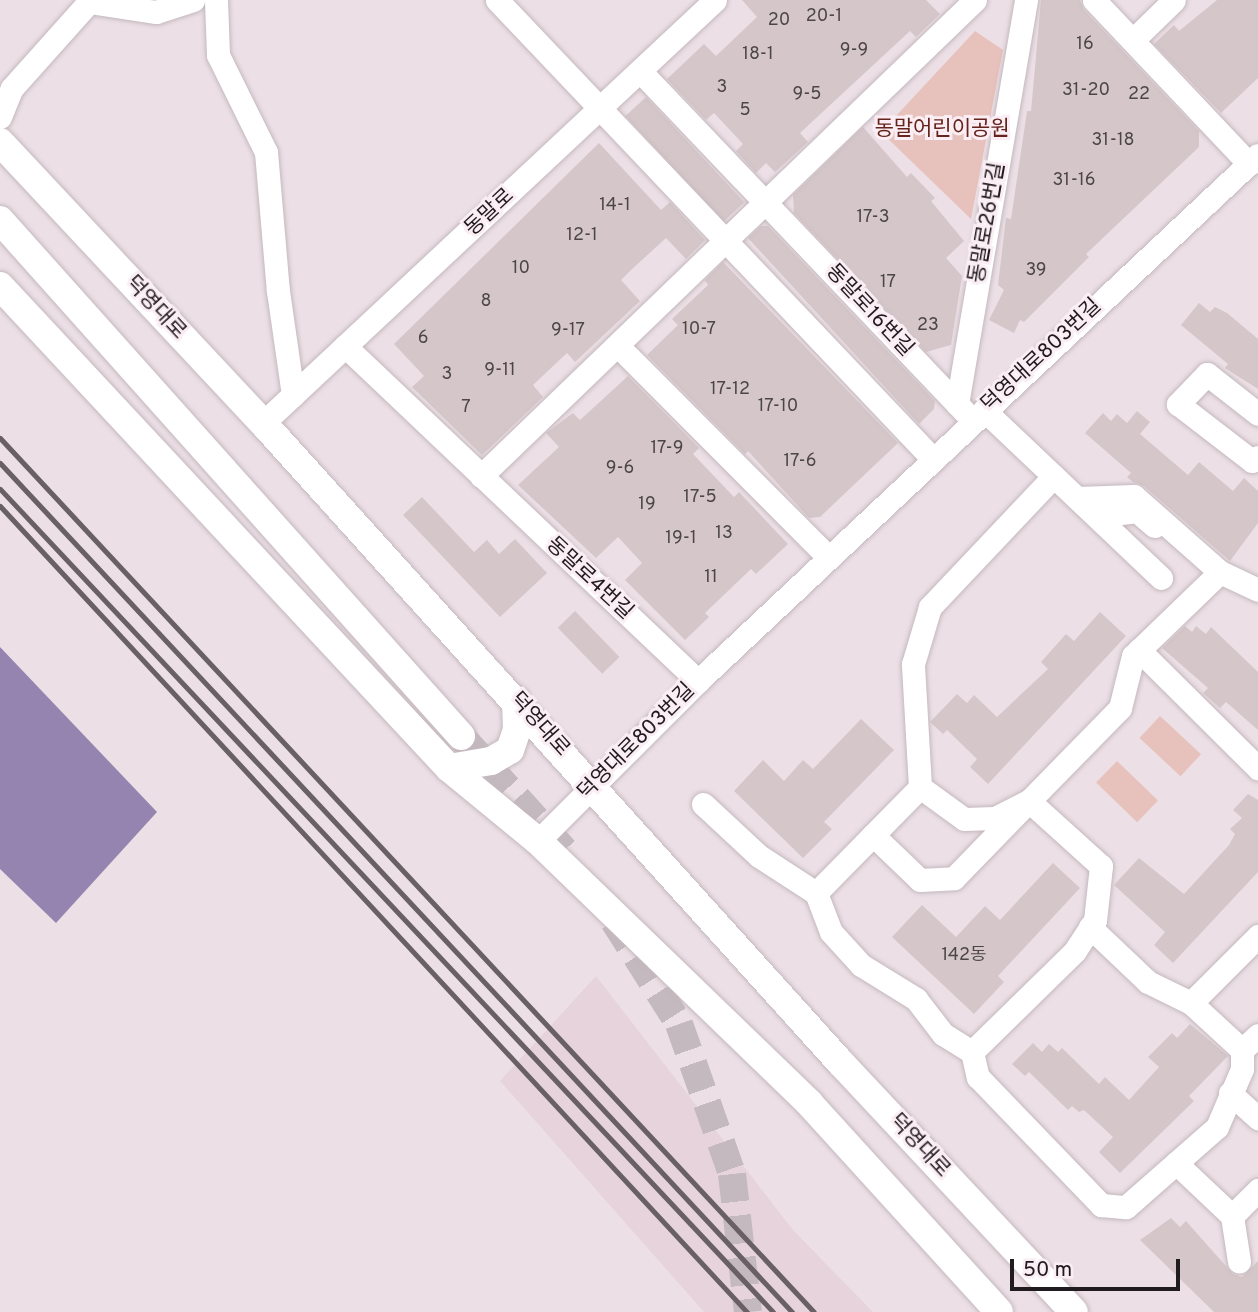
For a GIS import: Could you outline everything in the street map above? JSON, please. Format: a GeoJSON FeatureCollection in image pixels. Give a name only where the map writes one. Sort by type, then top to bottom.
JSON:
{"type":"FeatureCollection","features":[{"type":"Feature","properties":{"kind":"main road","name":"덕영대로"},"geometry":{"type":"LineString","coordinates":[[0,142],[263,423],[594,786],[840,1062],[1074,1312]]}},
{"type":"Feature","properties":{"kind":"main road"},"geometry":{"type":"LineString","coordinates":[[0,220],[461,736]]}},
{"type":"Feature","properties":{"kind":"main road"},"geometry":{"type":"LineString","coordinates":[[0,286],[449,768],[538,841],[809,1103],[999,1312]]}},
{"type":"Feature","properties":{"kind":"main road"},"geometry":{"type":"LineString","coordinates":[[449,768],[491,761],[510,750],[517,730],[516,700]]}},
{"type":"Feature","properties":{"kind":"street"},"geometry":{"type":"LineString","coordinates":[[0,117],[12,88],[88,1],[156,12],[193,0]]}},
{"type":"Feature","properties":{"kind":"street"},"geometry":{"type":"LineString","coordinates":[[216,0],[218,55],[266,152],[278,291],[293,396]]}},
{"type":"Feature","properties":{"kind":"street"},"geometry":{"type":"LineString","coordinates":[[497,0],[600,111],[728,239],[932,458]]}},
{"type":"Feature","properties":{"kind":"street","name":"동말로"},"geometry":{"type":"LineString","coordinates":[[263,423],[600,111],[715,0]]}},
{"type":"Feature","properties":{"kind":"street"},"geometry":{"type":"LineString","coordinates":[[481,476],[975,0]]}},
{"type":"Feature","properties":{"kind":"street","name":"동말로26번길"},"geometry":{"type":"LineString","coordinates":[[971,412],[1026,0]]}},
{"type":"Feature","properties":{"kind":"street"},"geometry":{"type":"LineString","coordinates":[[1094,0],[1254,159]]}},
{"type":"Feature","properties":{"kind":"street"},"geometry":{"type":"LineString","coordinates":[[1133,40],[1174,0]]}},
{"type":"Feature","properties":{"kind":"street","name":"동말로16번길"},"geometry":{"type":"LineString","coordinates":[[641,72],[971,412],[1054,476],[1161,578]]}},
{"type":"Feature","properties":{"kind":"street","name":"덕영대로803번길"},"geometry":{"type":"LineString","coordinates":[[538,841],[698,681],[932,458],[971,412],[1254,159]]}},
{"type":"Feature","properties":{"kind":"street","name":"동말로4번길"},"geometry":{"type":"LineString","coordinates":[[345,346],[698,681]]}},
{"type":"Feature","properties":{"kind":"street"},"geometry":{"type":"LineString","coordinates":[[618,346],[828,557]]}},
{"type":"Feature","properties":{"kind":"street"},"geometry":{"type":"LineString","coordinates":[[1258,414],[1207,374],[1178,404],[1251,461],[1258,457]]}},
{"type":"Feature","properties":{"kind":"street"},"geometry":{"type":"LineString","coordinates":[[816,893],[920,787],[913,664],[930,607],[1054,476]]}},
{"type":"Feature","properties":{"kind":"street"},"geometry":{"type":"LineString","coordinates":[[1077,498],[1134,496],[1220,572],[1258,590]]}},
{"type":"Feature","properties":{"kind":"street"},"geometry":{"type":"LineString","coordinates":[[1097,516],[1137,511],[1184,554]]}},
{"type":"Feature","properties":{"kind":"street"},"geometry":{"type":"LineString","coordinates":[[873,835],[920,880],[954,878],[1120,708],[1133,656],[1220,572]]}},
{"type":"Feature","properties":{"kind":"street"},"geometry":{"type":"LineString","coordinates":[[1139,650],[1258,768]]}},
{"type":"Feature","properties":{"kind":"street"},"geometry":{"type":"LineString","coordinates":[[920,787],[964,818],[995,818],[1029,801]]}},
{"type":"Feature","properties":{"kind":"street"},"geometry":{"type":"LineString","coordinates":[[972,1052],[1075,951],[1090,927],[1101,866],[1029,801]]}},
{"type":"Feature","properties":{"kind":"street"},"geometry":{"type":"LineString","coordinates":[[703,803],[759,856],[816,893],[831,932],[861,965],[916,999],[943,1034],[972,1052],[978,1077],[1101,1205],[1126,1207],[1217,1127],[1250,1043],[1191,1003],[1149,982],[1090,927]]}},
{"type":"Feature","properties":{"kind":"street"},"geometry":{"type":"LineString","coordinates":[[1191,1003],[1258,936]]}},
{"type":"Feature","properties":{"kind":"street"},"geometry":{"type":"LineString","coordinates":[[1230,1093],[1258,1118]]}},
{"type":"Feature","properties":{"kind":"street"},"geometry":{"type":"LineString","coordinates":[[1176,1163],[1232,1216],[1239,1261]]}},
{"type":"Feature","properties":{"kind":"street"},"geometry":{"type":"LineString","coordinates":[[1232,1216],[1258,1189]]}},
{"type":"Feature","properties":{"kind":"shaded area"},"geometry":{"type":"Polygon","coordinates":[[[0,647],[157,812],[56,923],[0,869],[0,647]]]}},
{"type":"Feature","properties":{"kind":"shaded area"},"geometry":{"type":"Polygon","coordinates":[[[596,976],[793,1230],[873,1312],[704,1312],[500,1081],[596,976]]]}},
{"type":"Feature","properties":{"kind":"green space","name":"동말어린이공원"},"geometry":{"type":"Polygon","coordinates":[[[975,31],[1003,50],[971,219],[881,132],[975,31]]]}},
{"type":"Feature","properties":{"kind":"green space"},"geometry":{"type":"Polygon","coordinates":[[[1160,716],[1201,754],[1180,776],[1140,738],[1160,716]]]}},
{"type":"Feature","properties":{"kind":"green space"},"geometry":{"type":"Polygon","coordinates":[[[1117,761],[1158,801],[1137,822],[1096,783],[1117,761]]]}},
{"type":"Feature","properties":{"kind":"building"},"geometry":{"type":"Polygon","coordinates":[[[742,0],[926,0],[940,14],[916,37],[910,31],[800,133],[808,142],[775,172],[766,163],[756,173],[736,151],[743,144],[714,113],[706,120],[667,79],[704,44],[716,56],[757,17],[742,0]]]}},
{"type":"Feature","properties":{"kind":"building"},"geometry":{"type":"Polygon","coordinates":[[[1041,0],[1080,0],[1084,10],[1199,131],[1199,147],[1086,254],[1089,257],[1024,322],[1020,320],[1014,333],[989,320],[1004,290],[998,285],[1006,218],[1011,219],[1027,111],[1031,111],[1041,0]]]}},
{"type":"Feature","properties":{"kind":"building"},"geometry":{"type":"Polygon","coordinates":[[[1217,0],[1258,0],[1258,78],[1221,113],[1154,44],[1174,25],[1179,31],[1217,0]]]}},
{"type":"Feature","properties":{"kind":"building"},"geometry":{"type":"Polygon","coordinates":[[[646,97],[744,202],[724,221],[626,116],[646,97]]]}},
{"type":"Feature","properties":{"kind":"building"},"geometry":{"type":"Polygon","coordinates":[[[863,127],[907,177],[911,173],[935,198],[931,201],[964,241],[946,258],[962,276],[951,345],[926,352],[794,213],[793,195],[863,127]]]}},
{"type":"Feature","properties":{"kind":"building"},"geometry":{"type":"Polygon","coordinates":[[[599,143],[661,210],[670,202],[705,240],[686,259],[666,238],[630,271],[621,280],[640,301],[575,362],[567,353],[533,385],[543,397],[482,455],[412,387],[424,376],[394,344],[599,143]]]}},
{"type":"Feature","properties":{"kind":"building"},"geometry":{"type":"Polygon","coordinates":[[[761,226],[768,226],[935,401],[934,409],[919,424],[748,238],[761,226]]]}},
{"type":"Feature","properties":{"kind":"building"},"geometry":{"type":"Polygon","coordinates":[[[723,262],[898,443],[820,517],[809,518],[748,451],[745,454],[647,355],[678,325],[672,319],[708,285],[705,280],[723,262]]]}},
{"type":"Feature","properties":{"kind":"building"},"geometry":{"type":"Polygon","coordinates":[[[1199,303],[1210,312],[1215,307],[1227,313],[1258,339],[1258,389],[1225,368],[1228,364],[1181,325],[1199,303]]]}},
{"type":"Feature","properties":{"kind":"building"},"geometry":{"type":"Polygon","coordinates":[[[628,376],[699,448],[693,454],[734,497],[739,492],[788,544],[756,574],[751,569],[705,613],[709,617],[685,640],[625,580],[642,563],[618,537],[596,558],[518,485],[559,447],[546,433],[573,413],[580,420],[628,376]]]}},
{"type":"Feature","properties":{"kind":"building"},"geometry":{"type":"Polygon","coordinates":[[[1137,411],[1150,422],[1140,434],[1188,475],[1199,462],[1233,491],[1244,478],[1258,491],[1258,523],[1230,561],[1144,486],[1127,477],[1131,473],[1085,433],[1103,413],[1111,421],[1117,414],[1127,423],[1137,411]]]}},
{"type":"Feature","properties":{"kind":"building"},"geometry":{"type":"Polygon","coordinates":[[[422,497],[474,552],[487,540],[499,554],[515,539],[547,573],[500,617],[403,515],[422,497]]]}},
{"type":"Feature","properties":{"kind":"building"},"geometry":{"type":"Polygon","coordinates":[[[575,611],[619,657],[602,674],[558,628],[575,611]]]}},
{"type":"Feature","properties":{"kind":"building"},"geometry":{"type":"Polygon","coordinates":[[[1100,612],[1126,636],[988,784],[970,767],[977,759],[947,730],[943,734],[930,722],[957,694],[967,703],[974,695],[997,717],[1048,669],[1041,662],[1066,634],[1074,641],[1100,612]]]}},
{"type":"Feature","properties":{"kind":"building"},"geometry":{"type":"Polygon","coordinates":[[[1185,626],[1192,632],[1196,626],[1206,634],[1211,627],[1258,672],[1258,730],[1226,702],[1220,708],[1203,693],[1208,688],[1162,648],[1185,626]]]}},
{"type":"Feature","properties":{"kind":"building"},"geometry":{"type":"Polygon","coordinates":[[[861,719],[894,750],[824,822],[832,829],[803,858],[734,791],[763,760],[784,781],[803,760],[813,769],[861,719]]]}},
{"type":"Feature","properties":{"kind":"building"},"geometry":{"type":"Polygon","coordinates":[[[1248,794],[1258,800],[1258,872],[1173,963],[1154,945],[1165,932],[1114,885],[1139,858],[1184,894],[1229,845],[1235,834],[1230,829],[1242,818],[1233,810],[1248,794]]]}},
{"type":"Feature","properties":{"kind":"building"},"geometry":{"type":"Polygon","coordinates":[[[1053,863],[1080,888],[998,976],[1004,982],[974,1014],[892,937],[922,905],[956,937],[985,906],[1000,920],[1053,863]]]}},
{"type":"Feature","properties":{"kind":"building"},"geometry":{"type":"Polygon","coordinates":[[[1190,1024],[1228,1056],[1189,1096],[1194,1101],[1120,1173],[1099,1152],[1113,1137],[1084,1110],[1079,1112],[1072,1106],[1068,1110],[1029,1072],[1025,1076],[1012,1064],[1033,1043],[1042,1052],[1049,1044],[1058,1052],[1062,1048],[1099,1084],[1105,1077],[1129,1100],[1159,1067],[1148,1057],[1172,1033],[1177,1038],[1190,1024]]]}},
{"type":"Feature","properties":{"kind":"building"},"geometry":{"type":"Polygon","coordinates":[[[1171,1218],[1180,1227],[1186,1221],[1233,1274],[1242,1277],[1258,1261],[1258,1312],[1214,1312],[1140,1240],[1171,1218]]]}},
{"type":"Feature","properties":{"kind":"tunnel"},"geometry":{"type":"LineString","coordinates":[[461,736],[565,851]]}},
{"type":"Feature","properties":{"kind":"tunnel"},"geometry":{"type":"LineString","coordinates":[[614,921],[679,1024],[732,1174],[748,1312]]}},
{"type":"Feature","properties":{"kind":"railway"},"geometry":{"type":"LineString","coordinates":[[0,438],[814,1312]]}},
{"type":"Feature","properties":{"kind":"railway"},"geometry":{"type":"LineString","coordinates":[[0,463],[792,1312]]}},
{"type":"Feature","properties":{"kind":"railway"},"geometry":{"type":"LineString","coordinates":[[0,489],[773,1312]]}},
{"type":"Feature","properties":{"kind":"railway"},"geometry":{"type":"LineString","coordinates":[[0,506],[747,1312]]}}]}
